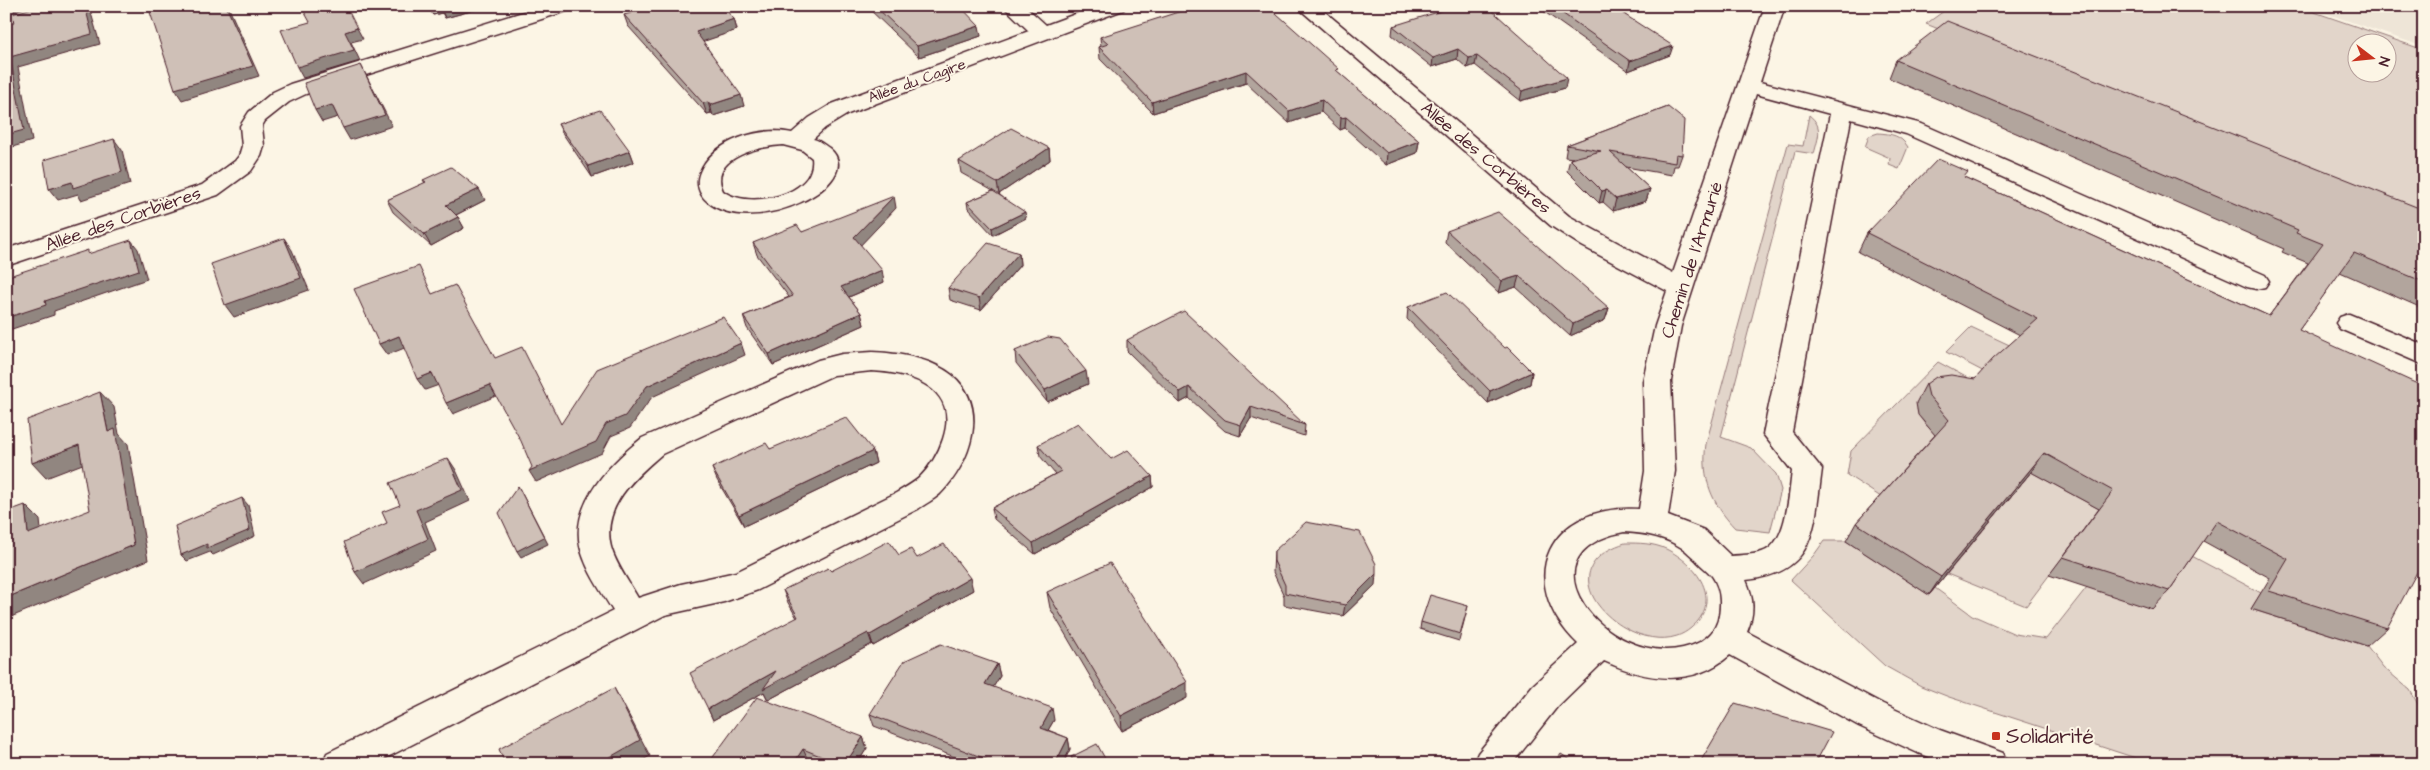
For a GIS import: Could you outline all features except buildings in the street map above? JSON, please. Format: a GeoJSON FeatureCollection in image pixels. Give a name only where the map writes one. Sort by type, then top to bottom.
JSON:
{"type":"FeatureCollection","features":[{"type":"Feature","properties":{"kind":"street"},"geometry":{"type":"LineString","coordinates":[[6,20],[58,6]]}},
{"type":"Feature","properties":{"kind":"street","name":"Allée des Corbières"},"geometry":{"type":"LineString","coordinates":[[6,258],[210,190],[243,166],[250,156],[253,146],[251,126],[257,117],[282,97],[298,89],[563,6]]}},
{"type":"Feature","properties":{"kind":"street"},"geometry":{"type":"LineString","coordinates":[[1013,6],[1043,33]]}},
{"type":"Feature","properties":{"kind":"street","name":"Allée du Cagire"},"geometry":{"type":"LineString","coordinates":[[798,140],[817,123],[840,109],[984,57],[1116,6]]}},
{"type":"Feature","properties":{"kind":"street","name":"Allée des Corbières"},"geometry":{"type":"LineString","coordinates":[[1306,6],[1560,221],[1590,240],[1680,287]]}},
{"type":"Feature","properties":{"kind":"street","name":"Chemin de l'Armurié"},"geometry":{"type":"LineString","coordinates":[[1652,522],[1660,471],[1657,381],[1668,326],[1775,6]]}},
{"type":"Feature","properties":{"kind":"street"},"geometry":{"type":"LineString","coordinates":[[1749,86],[1914,130],[2256,282]]}},
{"type":"Feature","properties":{"kind":"street"},"geometry":{"type":"LineString","coordinates":[[1725,569],[1772,562],[1786,553],[1795,539],[1807,469],[1777,434],[1842,111]]}},
{"type":"Feature","properties":{"kind":"street"},"geometry":{"type":"LineString","coordinates":[[767,139],[798,140],[810,144],[820,151],[825,159],[825,168],[821,178],[812,188],[799,196],[767,207],[750,208],[721,201],[712,194],[708,184],[709,175],[714,165],[723,156],[751,142],[767,139]]}},
{"type":"Feature","properties":{"kind":"street"},"geometry":{"type":"LineString","coordinates":[[2349,323],[2424,356]]}},
{"type":"Feature","properties":{"kind":"street"},"geometry":{"type":"LineString","coordinates":[[339,764],[632,617],[655,605],[681,596],[724,589],[747,581],[907,501],[928,487],[945,467],[955,448],[960,429],[960,411],[953,395],[942,383],[907,366],[868,361],[847,362],[828,367],[652,446],[632,461],[615,482],[601,504],[595,527],[596,547],[632,617]]}},
{"type":"Feature","properties":{"kind":"street"},"geometry":{"type":"LineString","coordinates":[[1624,520],[1652,522],[1694,539],[1725,569],[1736,593],[1737,617],[1728,638],[1705,657],[1672,665],[1635,660],[1600,644],[1578,623],[1563,600],[1558,576],[1564,554],[1577,536],[1598,525],[1624,520]]}},
{"type":"Feature","properties":{"kind":"street"},"geometry":{"type":"LineString","coordinates":[[1728,638],[1872,715],[1930,742],[1991,764]]}},
{"type":"Feature","properties":{"kind":"street"},"geometry":{"type":"LineString","coordinates":[[1490,764],[1545,696],[1600,644]]}},
{"type":"Feature","properties":{"kind":"shaded area"},"geometry":{"type":"Polygon","coordinates":[[[1945,6],[2297,6],[2372,32],[2348,32],[2348,82],[2398,82],[2398,41],[2424,50],[2424,221],[1926,24],[1948,8],[1945,6]]]}},
{"type":"Feature","properties":{"kind":"shaded area"},"geometry":{"type":"Polygon","coordinates":[[[2305,6],[2424,6],[2424,47],[2398,38],[2398,32],[2380,32],[2305,6]]]}},
{"type":"Feature","properties":{"kind":"shaded area"},"geometry":{"type":"Polygon","coordinates":[[[1809,115],[1817,124],[1819,133],[1814,154],[1795,151],[1721,437],[1751,448],[1776,474],[1781,490],[1770,532],[1735,528],[1720,510],[1710,490],[1705,468],[1706,444],[1788,144],[1803,146],[1809,115]]]}},
{"type":"Feature","properties":{"kind":"shaded area"},"geometry":{"type":"Polygon","coordinates":[[[1878,133],[1895,136],[1908,147],[1899,169],[1889,165],[1890,158],[1865,147],[1869,136],[1878,133]]]}},
{"type":"Feature","properties":{"kind":"shaded area"},"geometry":{"type":"Polygon","coordinates":[[[1971,327],[2018,349],[1994,377],[1946,352],[1971,327]]]}},
{"type":"Feature","properties":{"kind":"shaded area"},"geometry":{"type":"Polygon","coordinates":[[[1938,362],[1977,383],[1917,409],[1920,418],[1926,425],[1941,435],[1884,499],[1847,475],[1851,451],[1938,362]]]}},
{"type":"Feature","properties":{"kind":"shaded area"},"geometry":{"type":"Polygon","coordinates":[[[2031,472],[2099,509],[2026,606],[1947,574],[2031,472]]]}},
{"type":"Feature","properties":{"kind":"shaded area"},"geometry":{"type":"Polygon","coordinates":[[[1824,541],[1846,541],[1929,595],[1935,588],[1972,615],[2015,634],[2046,639],[2087,587],[2190,555],[2261,593],[2251,609],[2367,646],[2383,667],[2410,690],[2424,715],[2424,764],[2154,764],[1949,697],[1921,686],[1885,666],[1791,580],[1824,541]]]}},
{"type":"Feature","properties":{"kind":"shaded area"},"geometry":{"type":"Polygon","coordinates":[[[1625,543],[1651,544],[1666,549],[1688,564],[1696,573],[1706,595],[1705,606],[1701,617],[1691,628],[1671,638],[1647,637],[1624,627],[1605,612],[1592,594],[1589,575],[1599,557],[1625,543]]]}},
{"type":"Feature","properties":{"kind":"place","name":"Solidarité"},"geometry":{"type":"Point","coordinates":[1996,736]}}]}
